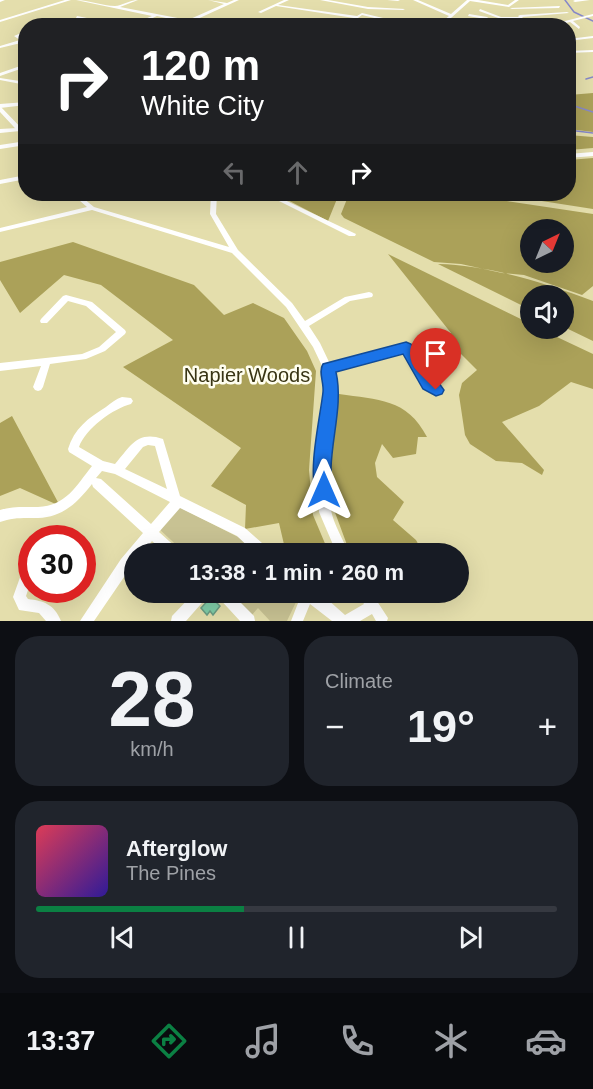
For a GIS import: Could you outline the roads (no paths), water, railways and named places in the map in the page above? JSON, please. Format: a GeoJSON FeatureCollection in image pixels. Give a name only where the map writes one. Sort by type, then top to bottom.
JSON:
{"type":"FeatureCollection","features":[{"type":"Feature","properties":{"kind":"main road"},"geometry":{"type":"LineString","coordinates":[[0,107],[18,130]]}},
{"type":"Feature","properties":{"kind":"main road"},"geometry":{"type":"LineString","coordinates":[[576,155],[593,154]]}},
{"type":"Feature","properties":{"kind":"street"},"geometry":{"type":"LineString","coordinates":[[0,21],[69,0]]}},
{"type":"Feature","properties":{"kind":"street"},"geometry":{"type":"LineString","coordinates":[[78,0],[174,18]]}},
{"type":"Feature","properties":{"kind":"street"},"geometry":{"type":"LineString","coordinates":[[116,8],[136,0]]}},
{"type":"Feature","properties":{"kind":"street"},"geometry":{"type":"LineString","coordinates":[[210,0],[227,4]]}},
{"type":"Feature","properties":{"kind":"street"},"geometry":{"type":"LineString","coordinates":[[197,18],[237,0]]}},
{"type":"Feature","properties":{"kind":"street"},"geometry":{"type":"LineString","coordinates":[[275,0],[285,1]]}},
{"type":"Feature","properties":{"kind":"street"},"geometry":{"type":"LineString","coordinates":[[322,0],[368,8],[403,9]]}},
{"type":"Feature","properties":{"kind":"street"},"geometry":{"type":"LineString","coordinates":[[389,0],[398,0]]}},
{"type":"Feature","properties":{"kind":"street"},"geometry":{"type":"LineString","coordinates":[[415,0],[449,16],[470,0],[507,6],[516,1],[533,8]]}},
{"type":"Feature","properties":{"kind":"street"},"geometry":{"type":"LineString","coordinates":[[574,1],[588,0]]}},
{"type":"Feature","properties":{"kind":"street"},"geometry":{"type":"LineString","coordinates":[[260,12],[285,1]]}},
{"type":"Feature","properties":{"kind":"street"},"geometry":{"type":"LineString","coordinates":[[550,1],[563,11]]}},
{"type":"Feature","properties":{"kind":"street"},"geometry":{"type":"LineString","coordinates":[[574,1],[584,8]]}},
{"type":"Feature","properties":{"kind":"street"},"geometry":{"type":"LineString","coordinates":[[277,6],[375,18]]}},
{"type":"Feature","properties":{"kind":"street"},"geometry":{"type":"LineString","coordinates":[[356,18],[368,8]]}},
{"type":"Feature","properties":{"kind":"street"},"geometry":{"type":"LineString","coordinates":[[521,17],[512,8],[563,11]]}},
{"type":"Feature","properties":{"kind":"street"},"geometry":{"type":"LineString","coordinates":[[480,9],[501,18],[563,11]]}},
{"type":"Feature","properties":{"kind":"street"},"geometry":{"type":"LineString","coordinates":[[150,18],[157,15]]}},
{"type":"Feature","properties":{"kind":"street"},"geometry":{"type":"LineString","coordinates":[[469,15],[486,18]]}},
{"type":"Feature","properties":{"kind":"street"},"geometry":{"type":"LineString","coordinates":[[576,20],[591,15]]}},
{"type":"Feature","properties":{"kind":"street"},"geometry":{"type":"LineString","coordinates":[[77,17],[82,18]]}},
{"type":"Feature","properties":{"kind":"street"},"geometry":{"type":"LineString","coordinates":[[576,39],[593,37]]}},
{"type":"Feature","properties":{"kind":"street"},"geometry":{"type":"LineString","coordinates":[[0,47],[18,42]]}},
{"type":"Feature","properties":{"kind":"street"},"geometry":{"type":"LineString","coordinates":[[576,52],[593,51]]}},
{"type":"Feature","properties":{"kind":"street"},"geometry":{"type":"LineString","coordinates":[[0,77],[18,69]]}},
{"type":"Feature","properties":{"kind":"street"},"geometry":{"type":"LineString","coordinates":[[0,77],[18,82]]}},
{"type":"Feature","properties":{"kind":"street"},"geometry":{"type":"LineString","coordinates":[[0,107],[18,102]]}},
{"type":"Feature","properties":{"kind":"street"},"geometry":{"type":"LineString","coordinates":[[0,131],[18,130]]}},
{"type":"Feature","properties":{"kind":"street"},"geometry":{"type":"LineString","coordinates":[[0,147],[18,144]]}},
{"type":"Feature","properties":{"kind":"street"},"geometry":{"type":"LineString","coordinates":[[0,182],[18,179]]}},
{"type":"Feature","properties":{"kind":"street"},"geometry":{"type":"LineString","coordinates":[[84,201],[92,208],[234,251]]}},
{"type":"Feature","properties":{"kind":"street"},"geometry":{"type":"LineString","coordinates":[[214,201],[213,214],[234,251],[283,298],[317,345],[328,368],[332,386],[323,468],[325,512],[338,543]]}},
{"type":"Feature","properties":{"kind":"street"},"geometry":{"type":"LineString","coordinates":[[283,201],[352,234]]}},
{"type":"Feature","properties":{"kind":"street"},"geometry":{"type":"LineString","coordinates":[[0,230],[92,208]]}},
{"type":"Feature","properties":{"kind":"street"},"geometry":{"type":"LineString","coordinates":[[304,325],[348,299],[369,295]]}},
{"type":"Feature","properties":{"kind":"street"},"geometry":{"type":"LineString","coordinates":[[0,367],[83,357],[97,352],[126,334],[90,304],[68,296],[44,321]]}},
{"type":"Feature","properties":{"kind":"street"},"geometry":{"type":"LineString","coordinates":[[328,368],[406,348],[429,384],[436,390]]}},
{"type":"Feature","properties":{"kind":"street"},"geometry":{"type":"LineString","coordinates":[[38,387],[47,361]]}},
{"type":"Feature","properties":{"kind":"street"},"geometry":{"type":"LineString","coordinates":[[128,401],[122,401],[80,432],[73,449],[100,465],[117,470],[241,532],[254,543]]}},
{"type":"Feature","properties":{"kind":"street"},"geometry":{"type":"LineString","coordinates":[[117,470],[140,444],[147,440],[159,442],[176,500]]}},
{"type":"Feature","properties":{"kind":"street"},"geometry":{"type":"LineString","coordinates":[[0,516],[11,512],[55,511],[66,504],[100,465]]}},
{"type":"Feature","properties":{"kind":"street"},"geometry":{"type":"LineString","coordinates":[[98,483],[164,543]]}},
{"type":"Feature","properties":{"kind":"street"},"geometry":{"type":"LineString","coordinates":[[86,621],[125,563],[154,532],[176,500]]}},
{"type":"Feature","properties":{"kind":"street"},"geometry":{"type":"LineString","coordinates":[[23,603],[42,608],[55,621]]}},
{"type":"Feature","properties":{"kind":"street"},"geometry":{"type":"LineString","coordinates":[[177,621],[194,603]]}},
{"type":"Feature","properties":{"kind":"street"},"geometry":{"type":"LineString","coordinates":[[232,603],[249,621]]}},
{"type":"Feature","properties":{"kind":"street"},"geometry":{"type":"LineString","coordinates":[[297,621],[302,603]]}},
{"type":"Feature","properties":{"kind":"street"},"geometry":{"type":"LineString","coordinates":[[320,603],[342,621]]}},
{"type":"Feature","properties":{"kind":"street"},"geometry":{"type":"LineString","coordinates":[[370,603],[382,618]]}},
{"type":"Feature","properties":{"kind":"street"},"geometry":{"type":"LineString","coordinates":[[348,621],[372,606]]}},
{"type":"Feature","properties":{"kind":"waterway"},"geometry":{"type":"LineString","coordinates":[[565,0],[574,12],[593,21]]}},
{"type":"Feature","properties":{"kind":"waterway"},"geometry":{"type":"LineString","coordinates":[[586,79],[593,77]]}},
{"type":"Feature","properties":{"kind":"waterway"},"geometry":{"type":"LineString","coordinates":[[576,107],[593,112]]}},
{"type":"Feature","properties":{"kind":"waterway"},"geometry":{"type":"LineString","coordinates":[[576,131],[593,133]]}},
{"type":"Feature","properties":{"kind":"park label","name":"Napier Woods"},"geometry":{"type":"Point","coordinates":[247,375]}}]}
